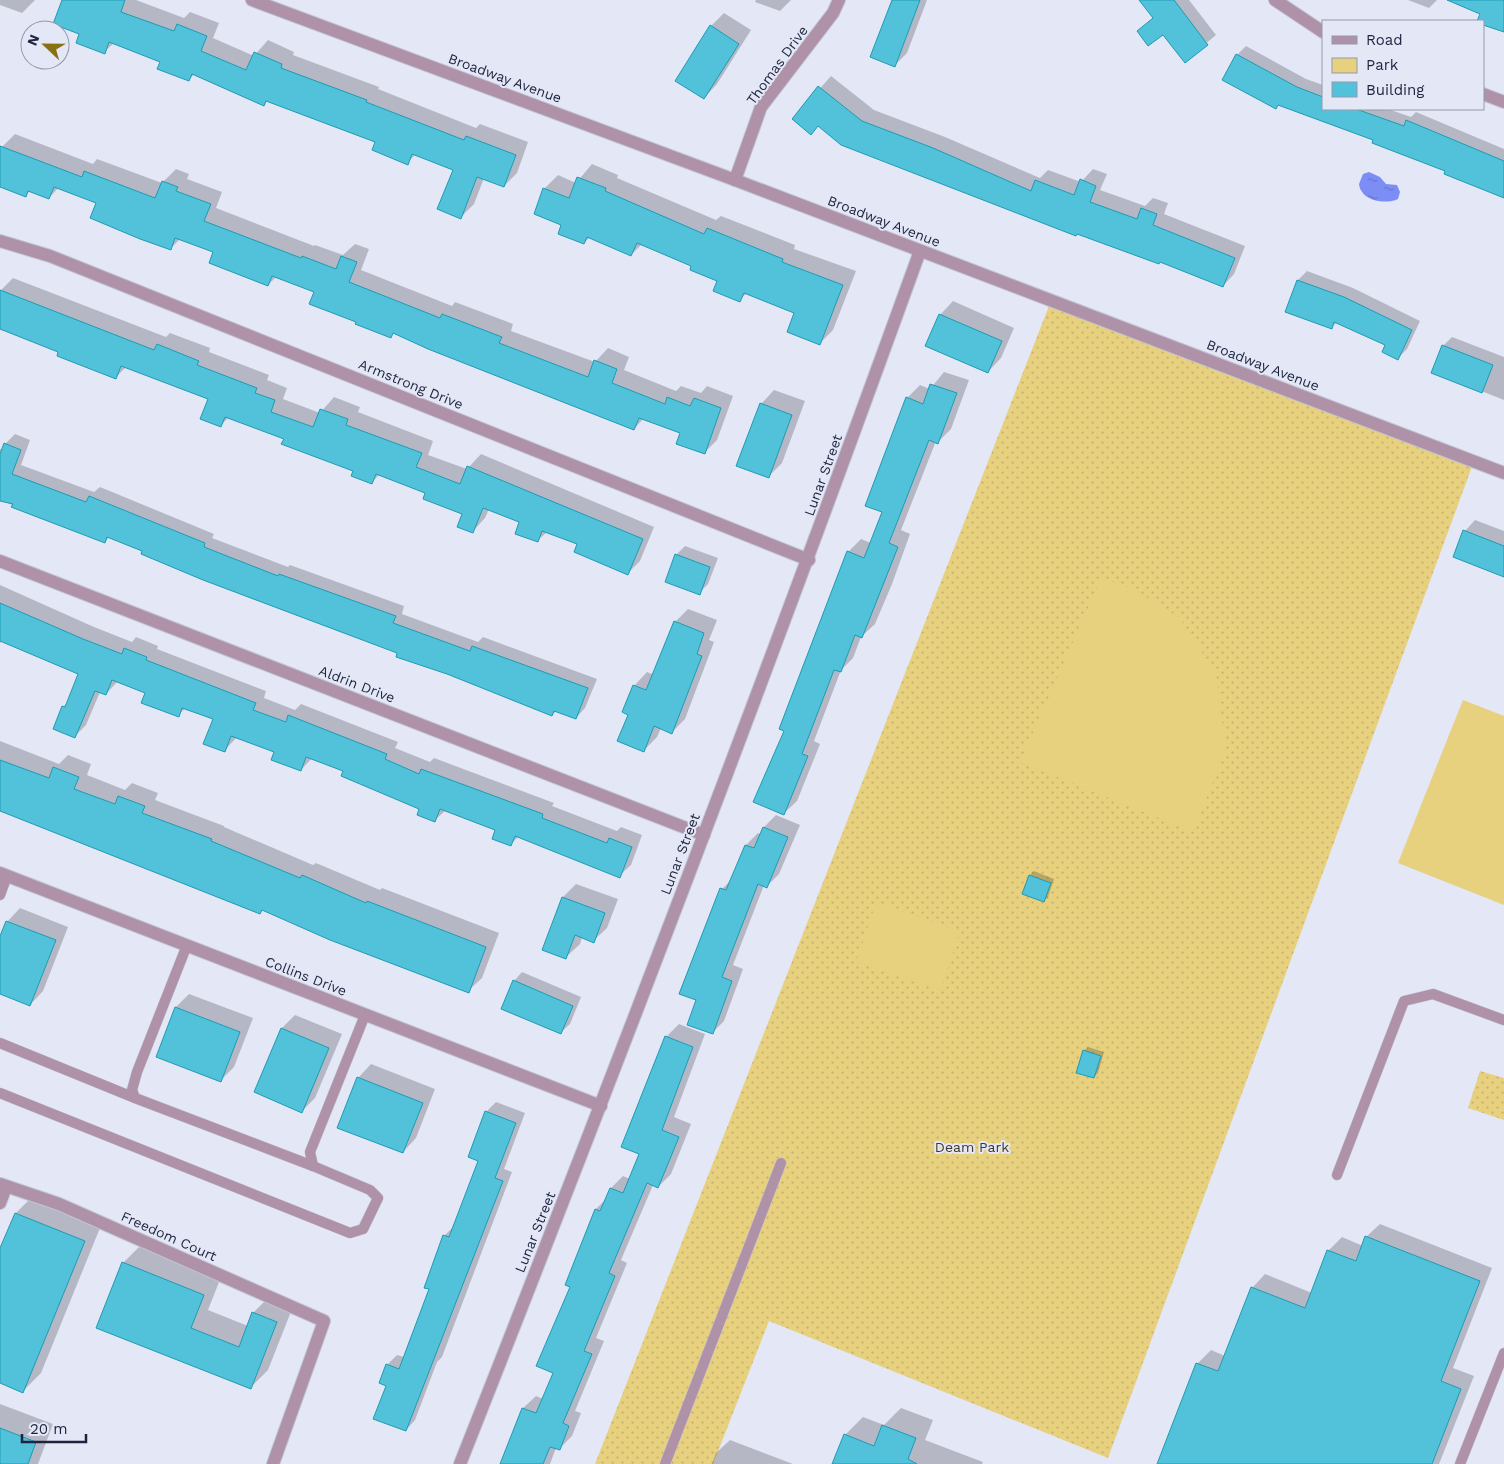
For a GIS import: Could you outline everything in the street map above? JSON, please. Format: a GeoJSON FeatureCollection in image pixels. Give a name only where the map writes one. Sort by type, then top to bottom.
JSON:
{"type":"FeatureCollection","features":[{"type":"Feature","properties":{"kind":"street","name":"Broadway Avenue"},"geometry":{"type":"LineString","coordinates":[[252,0],[735,180],[1504,473]]}},
{"type":"Feature","properties":{"kind":"street","name":"Thomas Drive"},"geometry":{"type":"LineString","coordinates":[[735,180],[761,107],[834,13],[839,0]]}},
{"type":"Feature","properties":{"kind":"street"},"geometry":{"type":"LineString","coordinates":[[1274,0],[1322,31]]}},
{"type":"Feature","properties":{"kind":"street"},"geometry":{"type":"LineString","coordinates":[[1484,94],[1504,102]]}},
{"type":"Feature","properties":{"kind":"street","name":"Armstrong Drive"},"geometry":{"type":"LineString","coordinates":[[0,241],[50,256],[808,560]]}},
{"type":"Feature","properties":{"kind":"street","name":"Lunar Street"},"geometry":{"type":"LineString","coordinates":[[460,1464],[601,1106],[704,835],[808,560],[920,251]]}},
{"type":"Feature","properties":{"kind":"street","name":"Aldrin Drive"},"geometry":{"type":"LineString","coordinates":[[0,561],[704,835]]}},
{"type":"Feature","properties":{"kind":"street","name":"Collins Drive"},"geometry":{"type":"LineString","coordinates":[[4,874],[601,1106]]}},
{"type":"Feature","properties":{"kind":"street"},"geometry":{"type":"LineString","coordinates":[[0,1203],[3,1186]]}},
{"type":"Feature","properties":{"kind":"street","name":"Freedom Court"},"geometry":{"type":"LineString","coordinates":[[3,1186],[59,1204],[324,1321],[273,1464]]}},
{"type":"Feature","properties":{"kind":"lane"},"geometry":{"type":"LineString","coordinates":[[0,895],[4,874]]}},
{"type":"Feature","properties":{"kind":"lane"},"geometry":{"type":"LineString","coordinates":[[135,1098],[132,1090],[137,1072],[187,945]]}},
{"type":"Feature","properties":{"kind":"lane"},"geometry":{"type":"LineString","coordinates":[[1337,1175],[1404,1001],[1433,994],[1504,1020]]}},
{"type":"Feature","properties":{"kind":"lane"},"geometry":{"type":"LineString","coordinates":[[313,1166],[310,1152],[365,1015]]}},
{"type":"Feature","properties":{"kind":"lane"},"geometry":{"type":"LineString","coordinates":[[0,1043],[135,1098],[313,1166],[370,1190],[378,1198],[363,1229],[350,1233],[0,1093]]}},
{"type":"Feature","properties":{"kind":"lane"},"geometry":{"type":"LineString","coordinates":[[665,1464],[781,1163]]}},
{"type":"Feature","properties":{"kind":"lane"},"geometry":{"type":"LineString","coordinates":[[1460,1464],[1504,1352]]}},
{"type":"Feature","properties":{"kind":"green space","name":"Deam Park"},"geometry":{"type":"Polygon","coordinates":[[[1051,301],[1474,461],[1108,1458],[769,1321],[713,1464],[595,1464],[1051,301]]]}},
{"type":"Feature","properties":{"kind":"green space"},"geometry":{"type":"Polygon","coordinates":[[[1101,578],[1133,589],[1180,618],[1216,674],[1226,749],[1193,832],[1020,762],[1101,578]]]}},
{"type":"Feature","properties":{"kind":"green space"},"geometry":{"type":"Polygon","coordinates":[[[1463,700],[1504,716],[1504,905],[1398,863],[1463,700]]]}},
{"type":"Feature","properties":{"kind":"green space"},"geometry":{"type":"Polygon","coordinates":[[[876,903],[960,931],[941,990],[856,962],[876,903]]]}},
{"type":"Feature","properties":{"kind":"green space"},"geometry":{"type":"Polygon","coordinates":[[[1480,1071],[1504,1078],[1504,1120],[1468,1108],[1480,1071]]]}},
{"type":"Feature","properties":{"kind":"water"},"geometry":{"type":"Polygon","coordinates":[[[1369,172],[1380,177],[1386,184],[1397,185],[1400,192],[1398,199],[1387,202],[1380,201],[1369,198],[1364,194],[1359,184],[1363,174],[1369,172]]]}},
{"type":"Feature","properties":{"kind":"building"},"geometry":{"type":"Polygon","coordinates":[[[62,0],[125,0],[121,12],[174,31],[177,24],[207,36],[201,51],[246,70],[254,52],[282,64],[281,68],[367,100],[366,102],[464,140],[466,136],[516,155],[504,187],[477,177],[461,219],[437,209],[453,170],[412,154],[408,165],[372,150],[375,142],[266,101],[264,106],[192,74],[189,81],[157,69],[160,62],[109,42],[105,54],[76,43],[79,34],[70,31],[70,20],[54,20],[62,0]]]}},
{"type":"Feature","properties":{"kind":"building"},"geometry":{"type":"Polygon","coordinates":[[[892,0],[920,0],[895,67],[870,57],[892,0]]]}},
{"type":"Feature","properties":{"kind":"building"},"geometry":{"type":"Polygon","coordinates":[[[1139,0],[1174,0],[1208,45],[1185,63],[1163,35],[1148,46],[1137,31],[1153,18],[1139,0]]]}},
{"type":"Feature","properties":{"kind":"building"},"geometry":{"type":"Polygon","coordinates":[[[1447,0],[1504,0],[1504,32],[1484,25],[1484,20],[1477,20],[1480,14],[1447,0]]]}},
{"type":"Feature","properties":{"kind":"building"},"geometry":{"type":"Polygon","coordinates":[[[710,25],[739,44],[704,99],[675,81],[710,25]]]}},
{"type":"Feature","properties":{"kind":"building"},"geometry":{"type":"Polygon","coordinates":[[[1236,54],[1297,87],[1322,97],[1322,110],[1359,110],[1404,126],[1406,120],[1504,161],[1504,198],[1444,174],[1445,171],[1372,143],[1373,140],[1278,105],[1276,109],[1222,80],[1236,54]]]}},
{"type":"Feature","properties":{"kind":"building"},"geometry":{"type":"Polygon","coordinates":[[[818,86],[862,121],[933,148],[1031,191],[1035,180],[1074,195],[1080,179],[1096,186],[1090,202],[1137,219],[1141,208],[1157,214],[1153,225],[1235,258],[1223,287],[1160,262],[1159,264],[1077,234],[1076,236],[841,145],[818,126],[811,135],[792,119],[818,86]]]}},
{"type":"Feature","properties":{"kind":"building"},"geometry":{"type":"Polygon","coordinates":[[[0,146],[82,177],[84,171],[155,198],[162,181],[178,187],[176,191],[211,204],[204,221],[301,258],[302,256],[336,269],[341,256],[357,262],[349,282],[440,318],[442,314],[502,337],[499,343],[588,377],[594,360],[617,369],[612,383],[665,404],[667,397],[690,406],[694,398],[721,408],[705,454],[676,444],[680,433],[639,418],[634,430],[428,349],[393,333],[391,338],[355,324],[356,322],[309,304],[314,292],[272,276],[268,286],[209,263],[213,252],[175,238],[171,250],[140,239],[90,218],[96,203],[54,187],[49,199],[28,191],[26,197],[0,187],[0,146]]]}},
{"type":"Feature","properties":{"kind":"building"},"geometry":{"type":"Polygon","coordinates":[[[577,177],[606,188],[605,191],[704,234],[707,228],[783,259],[782,262],[843,285],[820,345],[787,332],[794,313],[744,293],[740,302],[713,291],[717,281],[690,270],[691,266],[637,243],[631,256],[587,237],[584,244],[558,234],[561,225],[534,214],[543,188],[569,198],[577,177]]]}},
{"type":"Feature","properties":{"kind":"building"},"geometry":{"type":"Polygon","coordinates":[[[1297,280],[1344,297],[1412,330],[1398,360],[1382,352],[1385,345],[1334,322],[1332,329],[1285,312],[1297,280]]]}},
{"type":"Feature","properties":{"kind":"building"},"geometry":{"type":"Polygon","coordinates":[[[0,290],[154,350],[157,344],[199,361],[197,365],[257,388],[255,393],[275,400],[271,412],[313,427],[320,409],[348,419],[346,425],[422,453],[416,467],[460,484],[467,466],[643,539],[628,575],[574,552],[577,544],[542,531],[538,542],[515,534],[519,522],[483,508],[473,533],[457,527],[462,514],[423,499],[425,493],[376,474],[372,484],[351,476],[353,471],[281,444],[284,439],[225,417],[221,427],[200,419],[208,399],[121,366],[116,379],[57,356],[58,352],[0,329],[0,290]]]}},
{"type":"Feature","properties":{"kind":"building"},"geometry":{"type":"Polygon","coordinates":[[[939,314],[1002,341],[988,373],[925,346],[939,314]]]}},
{"type":"Feature","properties":{"kind":"building"},"geometry":{"type":"Polygon","coordinates":[[[1442,345],[1493,365],[1482,393],[1431,373],[1442,345]]]}},
{"type":"Feature","properties":{"kind":"building"},"geometry":{"type":"Polygon","coordinates":[[[930,384],[957,393],[938,444],[929,440],[889,543],[898,547],[862,638],[855,635],[841,672],[834,670],[802,754],[808,756],[784,815],[753,802],[784,731],[779,729],[847,551],[864,558],[882,512],[865,506],[906,397],[923,404],[930,384]]]}},
{"type":"Feature","properties":{"kind":"building"},"geometry":{"type":"Polygon","coordinates":[[[760,403],[792,415],[769,478],[736,466],[760,403]]]}},
{"type":"Feature","properties":{"kind":"building"},"geometry":{"type":"Polygon","coordinates":[[[4,443],[21,450],[12,474],[86,502],[89,496],[205,543],[204,547],[278,576],[279,574],[396,616],[393,623],[470,651],[472,646],[588,688],[576,719],[554,711],[552,716],[447,674],[396,657],[397,653],[203,580],[141,554],[142,551],[107,537],[105,543],[11,507],[13,504],[0,501],[0,454],[4,443]]]}},
{"type":"Feature","properties":{"kind":"building"},"geometry":{"type":"Polygon","coordinates":[[[1463,530],[1504,546],[1504,577],[1453,557],[1463,530]]]}},
{"type":"Feature","properties":{"kind":"building"},"geometry":{"type":"Polygon","coordinates":[[[675,554],[710,567],[700,595],[665,582],[675,554]]]}},
{"type":"Feature","properties":{"kind":"building"},"geometry":{"type":"Polygon","coordinates":[[[0,603],[83,639],[122,654],[124,648],[147,657],[146,660],[256,703],[253,710],[286,722],[288,715],[387,754],[385,759],[419,774],[421,769],[543,814],[542,818],[607,843],[609,838],[632,847],[620,878],[515,836],[511,846],[492,839],[495,830],[440,809],[435,822],[417,815],[419,809],[341,776],[343,771],[306,757],[301,771],[271,760],[274,752],[231,736],[225,752],[203,744],[213,719],[182,708],[179,717],[141,703],[145,693],[112,680],[106,695],[95,691],[75,738],[53,729],[62,706],[65,707],[78,674],[0,641],[0,603]]]}},
{"type":"Feature","properties":{"kind":"building"},"geometry":{"type":"Polygon","coordinates":[[[674,621],[704,633],[697,654],[702,656],[672,734],[654,726],[644,752],[617,741],[628,715],[622,712],[633,685],[646,690],[674,621]]]}},
{"type":"Feature","properties":{"kind":"building"},"geometry":{"type":"Polygon","coordinates":[[[0,760],[49,778],[53,767],[79,777],[74,789],[115,804],[118,796],[145,806],[142,813],[212,839],[211,841],[300,878],[302,875],[366,903],[367,901],[486,947],[469,993],[330,940],[262,910],[260,914],[0,811],[0,760]]]}},
{"type":"Feature","properties":{"kind":"building"},"geometry":{"type":"Polygon","coordinates":[[[763,827],[788,837],[767,888],[758,884],[722,977],[732,981],[713,1034],[687,1025],[696,1000],[679,994],[720,888],[726,890],[745,845],[754,848],[763,827]]]}},
{"type":"Feature","properties":{"kind":"building"},"geometry":{"type":"Polygon","coordinates":[[[1029,875],[1051,883],[1044,902],[1022,894],[1029,875]]]}},
{"type":"Feature","properties":{"kind":"building"},"geometry":{"type":"Polygon","coordinates":[[[562,897],[605,913],[594,943],[575,935],[566,959],[542,950],[562,897]]]}},
{"type":"Feature","properties":{"kind":"building"},"geometry":{"type":"Polygon","coordinates":[[[6,921],[56,940],[30,1006],[0,994],[0,936],[6,921]]]}},
{"type":"Feature","properties":{"kind":"building"},"geometry":{"type":"Polygon","coordinates":[[[513,980],[573,1006],[561,1034],[501,1009],[513,980]]]}},
{"type":"Feature","properties":{"kind":"building"},"geometry":{"type":"Polygon","coordinates":[[[175,1007],[240,1032],[221,1082],[156,1057],[175,1007]]]}},
{"type":"Feature","properties":{"kind":"building"},"geometry":{"type":"Polygon","coordinates":[[[281,1028],[329,1048],[302,1113],[254,1092],[281,1028]]]}},
{"type":"Feature","properties":{"kind":"building"},"geometry":{"type":"Polygon","coordinates":[[[665,1036],[693,1047],[662,1130],[679,1137],[658,1188],[647,1183],[609,1273],[615,1276],[584,1351],[592,1354],[563,1423],[569,1426],[560,1450],[550,1447],[543,1464],[500,1464],[522,1408],[536,1413],[553,1373],[536,1366],[570,1287],[565,1285],[595,1209],[600,1211],[610,1188],[623,1193],[639,1154],[621,1147],[665,1036]]]}},
{"type":"Feature","properties":{"kind":"building"},"geometry":{"type":"Polygon","coordinates":[[[1083,1050],[1101,1056],[1094,1078],[1076,1073],[1083,1050]]]}},
{"type":"Feature","properties":{"kind":"building"},"geometry":{"type":"Polygon","coordinates":[[[357,1077],[423,1103],[403,1153],[337,1128],[357,1077]]]}},
{"type":"Feature","properties":{"kind":"building"},"geometry":{"type":"Polygon","coordinates":[[[485,1111],[516,1123],[495,1178],[503,1181],[406,1431],[373,1419],[386,1386],[379,1383],[386,1364],[399,1369],[429,1289],[424,1288],[443,1235],[449,1237],[478,1161],[468,1157],[485,1111]]]}},
{"type":"Feature","properties":{"kind":"building"},"geometry":{"type":"Polygon","coordinates":[[[15,1213],[85,1241],[23,1393],[0,1383],[0,1248],[15,1213]]]}},
{"type":"Feature","properties":{"kind":"building"},"geometry":{"type":"Polygon","coordinates":[[[1365,1236],[1480,1281],[1441,1381],[1461,1389],[1432,1464],[1157,1464],[1196,1363],[1218,1371],[1251,1287],[1305,1308],[1327,1250],[1356,1261],[1365,1236]]]}},
{"type":"Feature","properties":{"kind":"building"},"geometry":{"type":"Polygon","coordinates":[[[122,1262],[204,1295],[191,1328],[239,1347],[252,1312],[277,1322],[251,1389],[96,1328],[122,1262]]]}},
{"type":"Feature","properties":{"kind":"building"},"geometry":{"type":"Polygon","coordinates":[[[882,1425],[916,1438],[908,1459],[917,1464],[832,1464],[844,1434],[874,1446],[882,1425]]]}},
{"type":"Feature","properties":{"kind":"building"},"geometry":{"type":"Polygon","coordinates":[[[0,1428],[36,1442],[28,1464],[0,1464],[0,1428]]]}}]}
